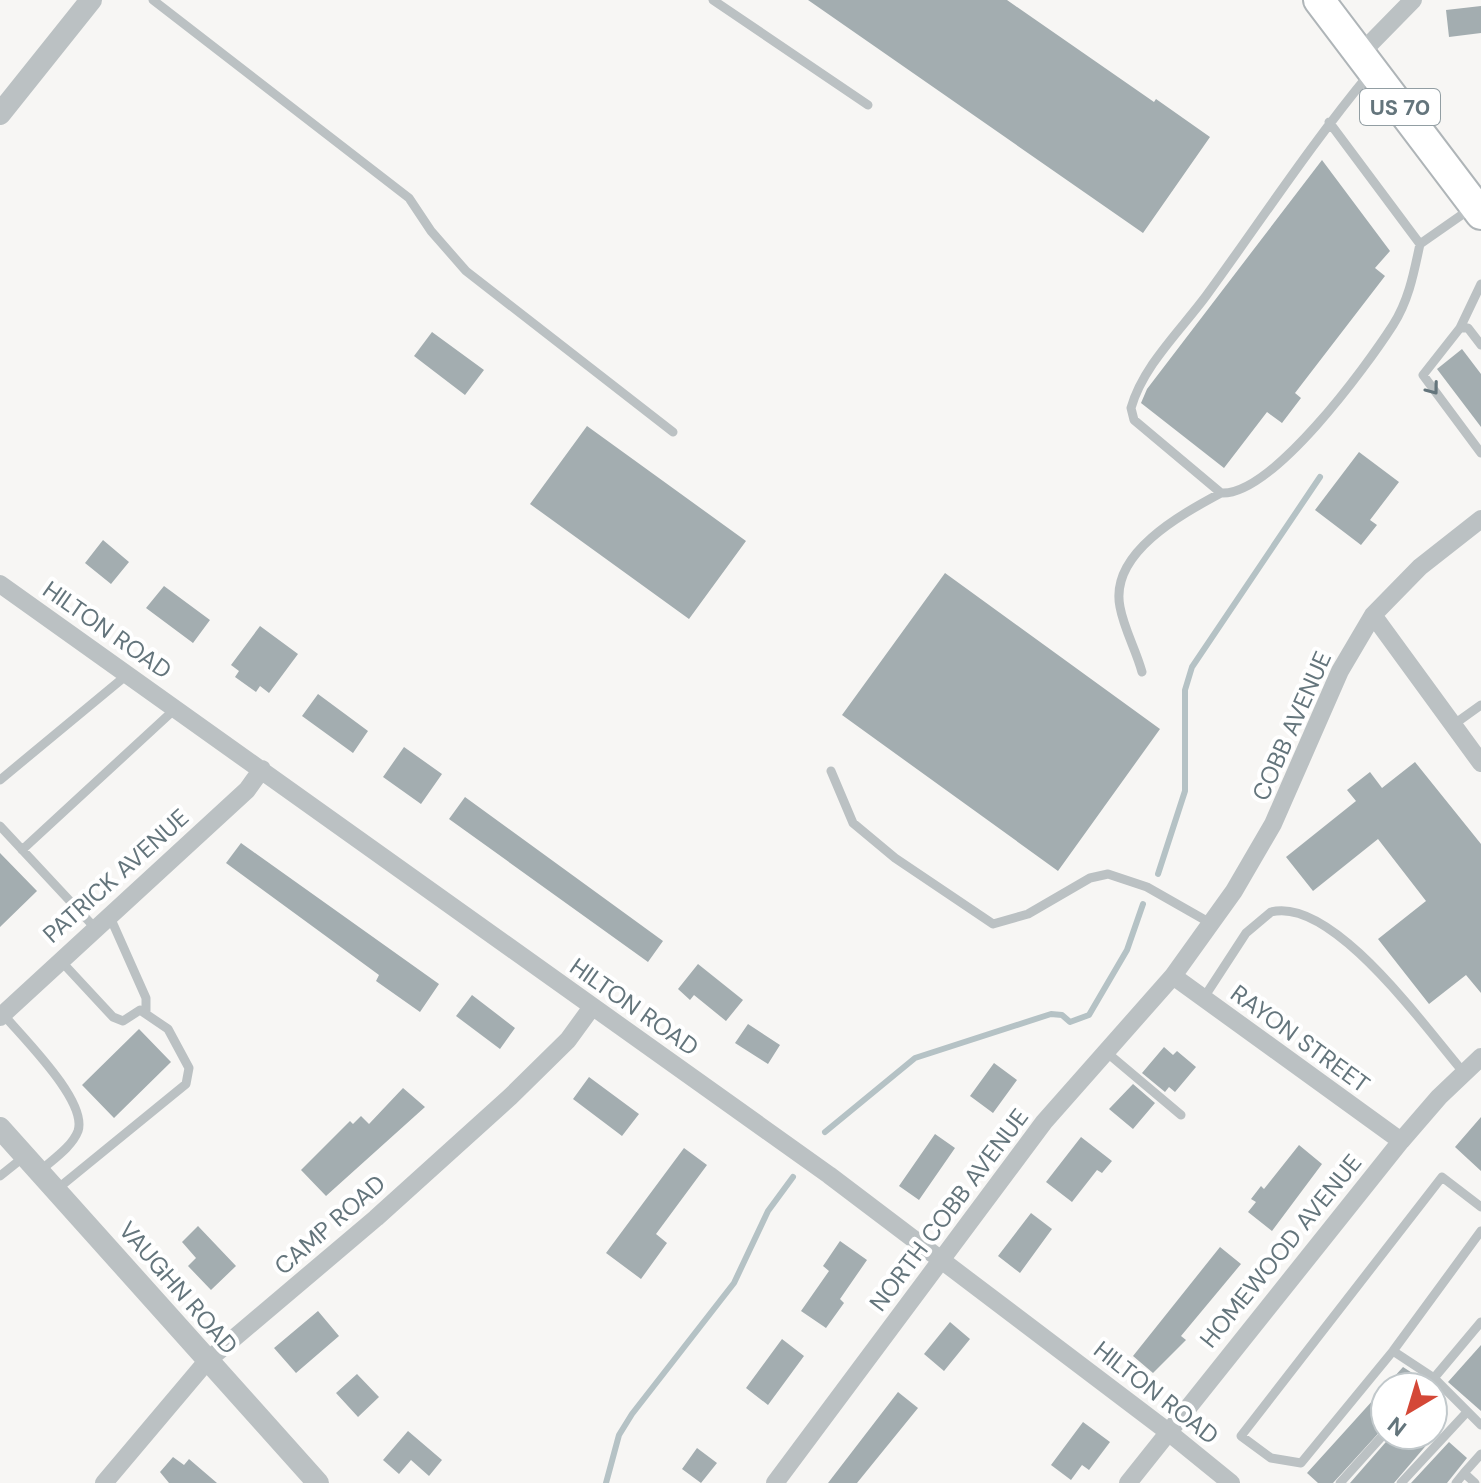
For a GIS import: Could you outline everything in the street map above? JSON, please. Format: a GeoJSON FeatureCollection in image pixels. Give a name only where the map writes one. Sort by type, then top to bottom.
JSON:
{"type":"FeatureCollection","features":[{"type":"Feature","properties":{"kind":"main road","name":"US 70"},"geometry":{"type":"LineString","coordinates":[[1319,0],[1478,210]]}},
{"type":"Feature","properties":{"kind":"street"},"geometry":{"type":"LineString","coordinates":[[0,114],[91,0]]}},
{"type":"Feature","properties":{"kind":"street"},"geometry":{"type":"LineString","coordinates":[[1366,62],[1413,0]]}},
{"type":"Feature","properties":{"kind":"street","name":"COBB AVENUE"},"geometry":{"type":"LineString","coordinates":[[1173,976],[1212,924],[1273,824],[1340,671],[1373,615],[1420,567],[1481,519]]}},
{"type":"Feature","properties":{"kind":"street","name":"HILTON ROAD"},"geometry":{"type":"LineString","coordinates":[[0,584],[942,1258],[1231,1483]]}},
{"type":"Feature","properties":{"kind":"street"},"geometry":{"type":"LineString","coordinates":[[1373,615],[1481,763]]}},
{"type":"Feature","properties":{"kind":"street","name":"PATRICK AVENUE"},"geometry":{"type":"LineString","coordinates":[[1,1015],[247,790],[262,769]]}},
{"type":"Feature","properties":{"kind":"street","name":"RAYON STREET"},"geometry":{"type":"LineString","coordinates":[[1173,976],[1401,1141]]}},
{"type":"Feature","properties":{"kind":"street","name":"NORTH COBB AVENUE"},"geometry":{"type":"LineString","coordinates":[[775,1483],[1044,1122],[1173,976]]}},
{"type":"Feature","properties":{"kind":"street","name":"CAMP ROAD"},"geometry":{"type":"LineString","coordinates":[[104,1483],[207,1361],[376,1218],[510,1097],[568,1040],[592,1007]]}},
{"type":"Feature","properties":{"kind":"street","name":"HOMEWOOD AVENUE"},"geometry":{"type":"LineString","coordinates":[[1128,1483],[1401,1141],[1439,1097],[1481,1057]]}},
{"type":"Feature","properties":{"kind":"street","name":"VAUGHN ROAD"},"geometry":{"type":"LineString","coordinates":[[0,1128],[318,1483]]}},
{"type":"Feature","properties":{"kind":"lane"},"geometry":{"type":"LineString","coordinates":[[153,0],[166,4],[409,198],[431,231],[466,271],[673,432]]}},
{"type":"Feature","properties":{"kind":"lane"},"geometry":{"type":"LineString","coordinates":[[713,0],[868,105]]}},
{"type":"Feature","properties":{"kind":"lane"},"geometry":{"type":"LineString","coordinates":[[1221,493],[1134,420],[1131,408],[1135,393],[1329,122],[1366,62]]}},
{"type":"Feature","properties":{"kind":"lane"},"geometry":{"type":"LineString","coordinates":[[1142,672],[1120,609],[1118,590],[1125,572],[1152,534],[1221,493],[1234,494],[1293,453],[1394,324],[1411,289],[1420,244],[1329,122]]}},
{"type":"Feature","properties":{"kind":"lane"},"geometry":{"type":"LineString","coordinates":[[1420,244],[1478,210]]}},
{"type":"Feature","properties":{"kind":"lane"},"geometry":{"type":"LineString","coordinates":[[1481,284],[1460,328],[1423,375],[1481,453]]}},
{"type":"Feature","properties":{"kind":"lane"},"geometry":{"type":"LineString","coordinates":[[1460,328],[1468,328],[1481,345]]}},
{"type":"Feature","properties":{"kind":"lane"},"geometry":{"type":"LineString","coordinates":[[0,780],[128,674]]}},
{"type":"Feature","properties":{"kind":"lane"},"geometry":{"type":"LineString","coordinates":[[1453,725],[1481,705]]}},
{"type":"Feature","properties":{"kind":"lane"},"geometry":{"type":"LineString","coordinates":[[22,850],[176,708]]}},
{"type":"Feature","properties":{"kind":"lane"},"geometry":{"type":"LineString","coordinates":[[831,771],[853,823],[895,858],[993,924],[1028,914],[1090,878],[1108,874],[1147,887],[1212,924]]}},
{"type":"Feature","properties":{"kind":"lane"},"geometry":{"type":"LineString","coordinates":[[0,826],[22,850],[104,923],[146,998],[146,1012]]}},
{"type":"Feature","properties":{"kind":"lane"},"geometry":{"type":"LineString","coordinates":[[1203,999],[1246,933],[1271,912],[1301,911],[1338,932],[1465,1074]]}},
{"type":"Feature","properties":{"kind":"lane"},"geometry":{"type":"LineString","coordinates":[[56,1190],[186,1084],[189,1068],[168,1029],[140,1010],[123,1021],[113,1017],[60,960]]}},
{"type":"Feature","properties":{"kind":"lane"},"geometry":{"type":"LineString","coordinates":[[0,1176],[32,1164],[72,1142],[80,1120],[68,1092],[1,1015]]}},
{"type":"Feature","properties":{"kind":"lane"},"geometry":{"type":"LineString","coordinates":[[1105,1051],[1181,1115]]}},
{"type":"Feature","properties":{"kind":"lane"},"geometry":{"type":"LineString","coordinates":[[1481,1207],[1442,1177],[1241,1436],[1271,1458],[1301,1463],[1393,1351],[1481,1231]]}},
{"type":"Feature","properties":{"kind":"lane"},"geometry":{"type":"LineString","coordinates":[[1440,1371],[1481,1322]]}},
{"type":"Feature","properties":{"kind":"lane"},"geometry":{"type":"LineString","coordinates":[[1393,1351],[1423,1371]]}},
{"type":"Feature","properties":{"kind":"lane"},"geometry":{"type":"LineString","coordinates":[[1449,1393],[1481,1425]]}},
{"type":"Feature","properties":{"kind":"lane"},"geometry":{"type":"LineString","coordinates":[[1401,1483],[1467,1412]]}},
{"type":"Feature","properties":{"kind":"lane"},"geometry":{"type":"LineString","coordinates":[[1340,1483],[1369,1451]]}},
{"type":"Feature","properties":{"kind":"lane"},"geometry":{"type":"LineString","coordinates":[[1456,1483],[1481,1454]]}},
{"type":"Feature","properties":{"kind":"lane"},"geometry":{"type":"LineString","coordinates":[[1464,1473],[1475,1483]]}},
{"type":"Feature","properties":{"kind":"building"},"geometry":{"type":"Polygon","coordinates":[[[808,0],[1007,0],[1210,137],[1143,233],[808,0]]]}},
{"type":"Feature","properties":{"kind":"building"},"geometry":{"type":"Polygon","coordinates":[[[1481,6],[1481,33],[1449,37],[1446,10],[1481,6]]]}},
{"type":"Feature","properties":{"kind":"building"},"geometry":{"type":"Polygon","coordinates":[[[1322,160],[1390,251],[1375,268],[1385,276],[1295,393],[1301,398],[1282,423],[1267,412],[1224,468],[1141,403],[1147,389],[1322,160]]]}},
{"type":"Feature","properties":{"kind":"building"},"geometry":{"type":"Polygon","coordinates":[[[432,332],[484,370],[465,395],[414,356],[432,332]]]}},
{"type":"Feature","properties":{"kind":"building"},"geometry":{"type":"Polygon","coordinates":[[[1462,349],[1481,374],[1481,427],[1437,369],[1462,349]]]}},
{"type":"Feature","properties":{"kind":"building"},"geometry":{"type":"Polygon","coordinates":[[[587,426],[746,541],[689,619],[530,504],[587,426]]]}},
{"type":"Feature","properties":{"kind":"building"},"geometry":{"type":"Polygon","coordinates":[[[1359,452],[1399,482],[1370,520],[1377,525],[1361,545],[1315,510],[1359,452]]]}},
{"type":"Feature","properties":{"kind":"building"},"geometry":{"type":"Polygon","coordinates":[[[103,540],[129,562],[111,584],[85,563],[103,540]]]}},
{"type":"Feature","properties":{"kind":"building"},"geometry":{"type":"Polygon","coordinates":[[[945,573],[1160,729],[1058,871],[842,715],[945,573]]]}},
{"type":"Feature","properties":{"kind":"building"},"geometry":{"type":"Polygon","coordinates":[[[164,586],[210,620],[193,643],[146,608],[164,586]]]}},
{"type":"Feature","properties":{"kind":"building"},"geometry":{"type":"Polygon","coordinates":[[[260,626],[298,654],[269,693],[260,686],[256,692],[235,677],[239,671],[231,665],[260,626]]]}},
{"type":"Feature","properties":{"kind":"building"},"geometry":{"type":"Polygon","coordinates":[[[318,694],[368,731],[353,753],[302,716],[318,694]]]}},
{"type":"Feature","properties":{"kind":"building"},"geometry":{"type":"Polygon","coordinates":[[[404,747],[442,774],[421,804],[383,777],[404,747]]]}},
{"type":"Feature","properties":{"kind":"building"},"geometry":{"type":"Polygon","coordinates":[[[1415,762],[1481,844],[1481,993],[1466,975],[1429,1004],[1378,939],[1426,901],[1378,839],[1313,891],[1286,857],[1356,801],[1347,790],[1370,772],[1382,788],[1415,762]]]}},
{"type":"Feature","properties":{"kind":"building"},"geometry":{"type":"Polygon","coordinates":[[[465,797],[663,941],[648,962],[449,819],[465,797]]]}},
{"type":"Feature","properties":{"kind":"building"},"geometry":{"type":"Polygon","coordinates":[[[241,843],[439,984],[420,1012],[376,981],[379,975],[226,863],[241,843]]]}},
{"type":"Feature","properties":{"kind":"building"},"geometry":{"type":"Polygon","coordinates":[[[0,853],[37,891],[0,927],[0,853]]]}},
{"type":"Feature","properties":{"kind":"building"},"geometry":{"type":"Polygon","coordinates":[[[698,964],[743,1000],[726,1021],[694,995],[690,1000],[678,989],[698,964]]]}},
{"type":"Feature","properties":{"kind":"building"},"geometry":{"type":"Polygon","coordinates":[[[472,995],[515,1028],[500,1049],[456,1016],[472,995]]]}},
{"type":"Feature","properties":{"kind":"building"},"geometry":{"type":"Polygon","coordinates":[[[748,1024],[780,1045],[768,1064],[735,1043],[748,1024]]]}},
{"type":"Feature","properties":{"kind":"building"},"geometry":{"type":"Polygon","coordinates":[[[139,1029],[171,1062],[114,1118],[82,1085],[139,1029]]]}},
{"type":"Feature","properties":{"kind":"building"},"geometry":{"type":"Polygon","coordinates":[[[1164,1047],[1173,1055],[1177,1051],[1196,1067],[1175,1092],[1169,1087],[1165,1092],[1142,1073],[1164,1047]]]}},
{"type":"Feature","properties":{"kind":"building"},"geometry":{"type":"Polygon","coordinates":[[[994,1063],[1017,1080],[993,1113],[970,1096],[994,1063]]]}},
{"type":"Feature","properties":{"kind":"building"},"geometry":{"type":"Polygon","coordinates":[[[589,1077],[639,1114],[622,1136],[573,1099],[589,1077]]]}},
{"type":"Feature","properties":{"kind":"building"},"geometry":{"type":"Polygon","coordinates":[[[1133,1084],[1155,1103],[1133,1129],[1109,1109],[1133,1084]]]}},
{"type":"Feature","properties":{"kind":"building"},"geometry":{"type":"Polygon","coordinates":[[[403,1088],[425,1107],[326,1196],[301,1170],[350,1121],[353,1124],[361,1116],[369,1124],[403,1088]]]}},
{"type":"Feature","properties":{"kind":"building"},"geometry":{"type":"Polygon","coordinates":[[[1481,1117],[1481,1171],[1455,1147],[1481,1117]]]}},
{"type":"Feature","properties":{"kind":"building"},"geometry":{"type":"Polygon","coordinates":[[[935,1134],[955,1148],[919,1200],[899,1186],[935,1134]]]}},
{"type":"Feature","properties":{"kind":"building"},"geometry":{"type":"Polygon","coordinates":[[[1081,1137],[1112,1161],[1102,1173],[1097,1170],[1072,1202],[1046,1182],[1081,1137]]]}},
{"type":"Feature","properties":{"kind":"building"},"geometry":{"type":"Polygon","coordinates":[[[1299,1145],[1322,1164],[1272,1231],[1248,1212],[1256,1202],[1251,1199],[1261,1186],[1264,1189],[1299,1145]]]}},
{"type":"Feature","properties":{"kind":"building"},"geometry":{"type":"Polygon","coordinates":[[[684,1148],[707,1165],[656,1234],[667,1243],[641,1279],[606,1253],[684,1148]]]}},
{"type":"Feature","properties":{"kind":"building"},"geometry":{"type":"Polygon","coordinates":[[[1031,1213],[1052,1229],[1020,1273],[998,1256],[1031,1213]]]}},
{"type":"Feature","properties":{"kind":"building"},"geometry":{"type":"Polygon","coordinates":[[[198,1226],[236,1266],[211,1290],[188,1266],[196,1258],[182,1242],[198,1226]]]}},
{"type":"Feature","properties":{"kind":"building"},"geometry":{"type":"Polygon","coordinates":[[[840,1241],[867,1260],[840,1299],[844,1303],[826,1328],[801,1311],[829,1271],[823,1266],[840,1241]]]}},
{"type":"Feature","properties":{"kind":"building"},"geometry":{"type":"Polygon","coordinates":[[[1220,1247],[1241,1264],[1181,1336],[1186,1340],[1153,1373],[1133,1356],[1220,1247]]]}},
{"type":"Feature","properties":{"kind":"building"},"geometry":{"type":"Polygon","coordinates":[[[318,1311],[339,1336],[296,1373],[274,1348],[318,1311]]]}},
{"type":"Feature","properties":{"kind":"building"},"geometry":{"type":"Polygon","coordinates":[[[950,1322],[970,1339],[944,1371],[924,1354],[950,1322]]]}},
{"type":"Feature","properties":{"kind":"building"},"geometry":{"type":"Polygon","coordinates":[[[782,1339],[804,1356],[768,1405],[746,1388],[782,1339]]]}},
{"type":"Feature","properties":{"kind":"building"},"geometry":{"type":"Polygon","coordinates":[[[1481,1345],[1481,1411],[1449,1381],[1481,1345]]]}},
{"type":"Feature","properties":{"kind":"building"},"geometry":{"type":"Polygon","coordinates":[[[357,1374],[379,1397],[358,1417],[336,1393],[357,1374]]]}},
{"type":"Feature","properties":{"kind":"building"},"geometry":{"type":"Polygon","coordinates":[[[898,1392],[918,1408],[857,1483],[828,1483],[898,1392]]]}},
{"type":"Feature","properties":{"kind":"building"},"geometry":{"type":"Polygon","coordinates":[[[1369,1405],[1369,1444],[1333,1483],[1318,1483],[1307,1473],[1369,1405]]]}},
{"type":"Feature","properties":{"kind":"building"},"geometry":{"type":"Polygon","coordinates":[[[1083,1422],[1110,1442],[1089,1470],[1082,1465],[1071,1480],[1051,1465],[1083,1422]]]}},
{"type":"Feature","properties":{"kind":"building"},"geometry":{"type":"Polygon","coordinates":[[[408,1431],[442,1460],[429,1476],[411,1460],[399,1474],[383,1460],[408,1431]]]}},
{"type":"Feature","properties":{"kind":"building"},"geometry":{"type":"Polygon","coordinates":[[[1449,1442],[1467,1458],[1447,1483],[1411,1483],[1441,1451],[1449,1451],[1449,1442]]]}},
{"type":"Feature","properties":{"kind":"building"},"geometry":{"type":"Polygon","coordinates":[[[697,1448],[717,1463],[701,1483],[682,1469],[697,1448]]]}},
{"type":"Feature","properties":{"kind":"building"},"geometry":{"type":"Polygon","coordinates":[[[1378,1451],[1421,1451],[1394,1483],[1350,1483],[1378,1451]]]}},
{"type":"Feature","properties":{"kind":"building"},"geometry":{"type":"Polygon","coordinates":[[[173,1457],[184,1465],[189,1459],[217,1483],[169,1483],[160,1472],[173,1457]]]}},
{"type":"Feature","properties":{"kind":"waterway"},"geometry":{"type":"LineString","coordinates":[[1158,874],[1185,791],[1185,690],[1192,667],[1320,477]]}},
{"type":"Feature","properties":{"kind":"waterway"},"geometry":{"type":"LineString","coordinates":[[825,1132],[915,1058],[1051,1014],[1062,1015],[1070,1022],[1089,1015],[1127,950],[1143,904]]}},
{"type":"Feature","properties":{"kind":"waterway"},"geometry":{"type":"LineString","coordinates":[[606,1483],[619,1435],[734,1283],[768,1211],[793,1177]]}}]}
